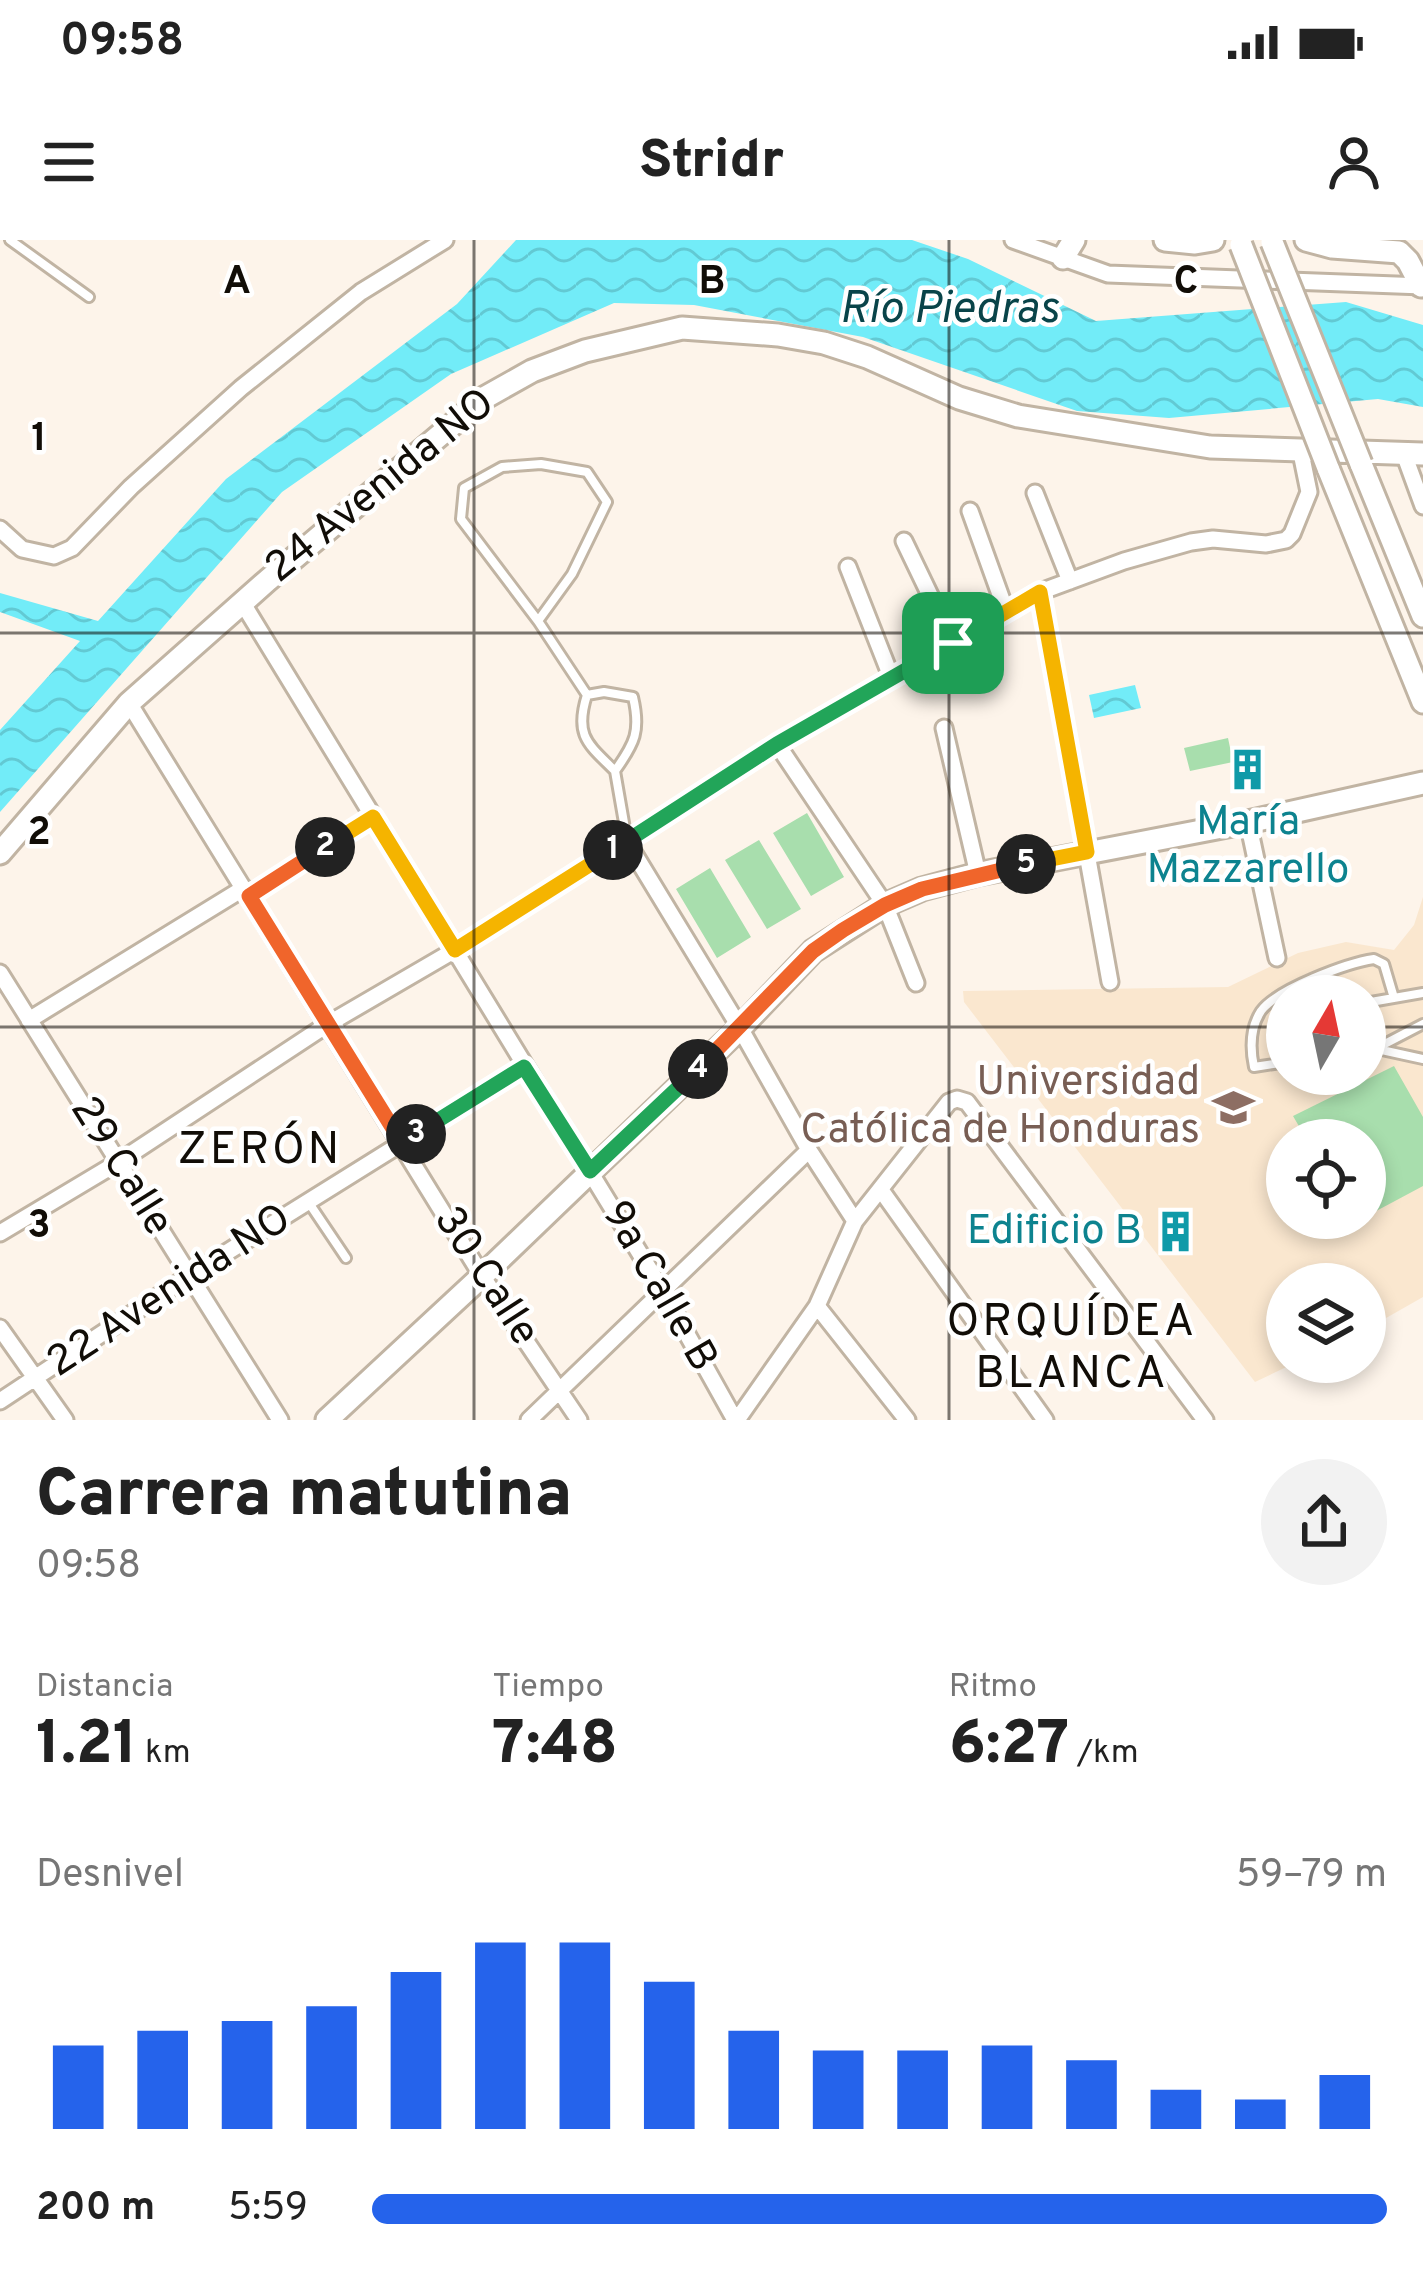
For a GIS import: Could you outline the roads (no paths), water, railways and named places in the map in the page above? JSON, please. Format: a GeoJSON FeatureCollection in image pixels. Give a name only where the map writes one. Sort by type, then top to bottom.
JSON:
{"type":"FeatureCollection","features":[{"type":"Feature","properties":{"kind":"street"},"geometry":{"type":"LineString","coordinates":[[0,529],[22,549],[54,556],[72,548],[131,487],[241,388],[361,292],[446,240]]}},
{"type":"Feature","properties":{"kind":"street"},"geometry":{"type":"LineString","coordinates":[[1012,240],[1068,249],[1108,274],[1422,286]]}},
{"type":"Feature","properties":{"kind":"street"},"geometry":{"type":"LineString","coordinates":[[1165,240],[1213,240]]}},
{"type":"Feature","properties":{"kind":"street"},"geometry":{"type":"LineString","coordinates":[[1306,240],[1332,247],[1399,252],[1422,286]]}},
{"type":"Feature","properties":{"kind":"street"},"geometry":{"type":"LineString","coordinates":[[1271,241],[1423,616]]}},
{"type":"Feature","properties":{"kind":"street"},"geometry":{"type":"LineString","coordinates":[[1240,243],[1423,702]]}},
{"type":"Feature","properties":{"kind":"street","name":"24 Avenida NO"},"geometry":{"type":"LineString","coordinates":[[0,853],[129,704],[242,602],[484,398],[532,371],[585,351],[682,328],[752,332],[824,343],[959,398],[1018,416],[1210,447],[1413,454]]}},
{"type":"Feature","properties":{"kind":"street"},"geometry":{"type":"LineString","coordinates":[[0,1233],[777,744],[1040,592],[1191,542],[1286,540],[1309,492],[1300,448]]}},
{"type":"Feature","properties":{"kind":"street"},"geometry":{"type":"LineString","coordinates":[[1413,454],[1423,506]]}},
{"type":"Feature","properties":{"kind":"street"},"geometry":{"type":"LineString","coordinates":[[1035,493],[1070,581]]}},
{"type":"Feature","properties":{"kind":"street"},"geometry":{"type":"LineString","coordinates":[[970,511],[1006,611]]}},
{"type":"Feature","properties":{"kind":"street"},"geometry":{"type":"LineString","coordinates":[[904,541],[953,643]]}},
{"type":"Feature","properties":{"kind":"street"},"geometry":{"type":"LineString","coordinates":[[848,567],[892,679]]}},
{"type":"Feature","properties":{"kind":"street"},"geometry":{"type":"LineString","coordinates":[[1040,592],[1110,982]]}},
{"type":"Feature","properties":{"kind":"street","name":"9a Calle B"},"geometry":{"type":"LineString","coordinates":[[242,602],[664,1293],[736,1420]]}},
{"type":"Feature","properties":{"kind":"street","name":"30 Calle"},"geometry":{"type":"LineString","coordinates":[[129,704],[482,1276],[579,1420]]}},
{"type":"Feature","properties":{"kind":"street"},"geometry":{"type":"LineString","coordinates":[[944,728],[978,874]]}},
{"type":"Feature","properties":{"kind":"street"},"geometry":{"type":"LineString","coordinates":[[777,744],[885,905],[916,983]]}},
{"type":"Feature","properties":{"kind":"street"},"geometry":{"type":"LineString","coordinates":[[327,1420],[740,1028],[813,951],[885,905],[978,874],[1423,783]]}},
{"type":"Feature","properties":{"kind":"street"},"geometry":{"type":"LineString","coordinates":[[29,1020],[373,817]]}},
{"type":"Feature","properties":{"kind":"street"},"geometry":{"type":"LineString","coordinates":[[1248,822],[1276,958]]}},
{"type":"Feature","properties":{"kind":"street"},"geometry":{"type":"LineString","coordinates":[[627,842],[855,1221]]}},
{"type":"Feature","properties":{"kind":"street","name":"29 Calle"},"geometry":{"type":"LineString","coordinates":[[0,974],[280,1420]]}},
{"type":"Feature","properties":{"kind":"street","name":"22 Avenida NO"},"geometry":{"type":"LineString","coordinates":[[0,1401],[189,1276],[524,1067]]}},
{"type":"Feature","properties":{"kind":"street"},"geometry":{"type":"LineString","coordinates":[[736,1420],[817,1306],[855,1221],[956,1099],[967,1102],[1205,1420]]}},
{"type":"Feature","properties":{"kind":"street"},"geometry":{"type":"LineString","coordinates":[[529,1420],[809,1150]]}},
{"type":"Feature","properties":{"kind":"street"},"geometry":{"type":"LineString","coordinates":[[881,1190],[1045,1420]]}},
{"type":"Feature","properties":{"kind":"street"},"geometry":{"type":"LineString","coordinates":[[817,1306],[907,1420]]}},
{"type":"Feature","properties":{"kind":"street"},"geometry":{"type":"LineString","coordinates":[[0,1328],[65,1420]]}},
{"type":"Feature","properties":{"kind":"lane"},"geometry":{"type":"LineString","coordinates":[[10,240],[89,297]]}},
{"type":"Feature","properties":{"kind":"lane"},"geometry":{"type":"LineString","coordinates":[[538,621],[572,574],[607,502],[587,472],[541,464],[502,467],[464,488],[461,519],[587,695],[582,732],[589,747],[615,771],[627,842]]}},
{"type":"Feature","properties":{"kind":"lane"},"geometry":{"type":"LineString","coordinates":[[587,695],[604,692],[633,697],[639,723],[631,749],[615,771]]}},
{"type":"Feature","properties":{"kind":"lane"},"geometry":{"type":"LineString","coordinates":[[1321,975],[1378,959],[1384,964],[1394,998]]}},
{"type":"Feature","properties":{"kind":"lane"},"geometry":{"type":"LineString","coordinates":[[1386,999],[1423,993]]}},
{"type":"Feature","properties":{"kind":"lane"},"geometry":{"type":"LineString","coordinates":[[1266,1005],[1257,1018],[1251,1051],[1254,1067],[1266,1065]]}},
{"type":"Feature","properties":{"kind":"lane"},"geometry":{"type":"LineString","coordinates":[[1386,1042],[1423,1024]]}},
{"type":"Feature","properties":{"kind":"lane"},"geometry":{"type":"LineString","coordinates":[[1386,1053],[1423,1059]]}},
{"type":"Feature","properties":{"kind":"lane"},"geometry":{"type":"LineString","coordinates":[[308,1202],[346,1258]]}},
{"type":"Feature","properties":{"kind":"water","name":"Río Piedras"},"geometry":{"type":"Polygon","coordinates":[[[516,240],[912,240],[968,259],[1096,321],[1346,302],[1423,325],[1423,407],[1378,399],[1169,418],[1077,411],[863,337],[694,305],[614,303],[451,374],[282,492],[0,812],[0,730],[80,641],[0,612],[0,593],[98,621],[226,479],[457,304],[516,240]]]}},
{"type":"Feature","properties":{"kind":"water"},"geometry":{"type":"Polygon","coordinates":[[[1135,685],[1141,708],[1094,718],[1089,695],[1135,685]]]}},
{"type":"Feature","properties":{"kind":"place","name":"María Mazzarello"},"geometry":{"type":"Point","coordinates":[1248,769]}},
{"type":"Feature","properties":{"kind":"place","name":"Universidad Católica de Honduras"},"geometry":{"type":"Point","coordinates":[1234,1107]}},
{"type":"Feature","properties":{"kind":"place","name":"Edificio B"},"geometry":{"type":"Point","coordinates":[1176,1232]}},
{"type":"Feature","properties":{"kind":"district","name":"ZERÓN"},"geometry":{"type":"Point","coordinates":[260,1151]}},
{"type":"Feature","properties":{"kind":"district","name":"ORQUÍDEA BLANCA"},"geometry":{"type":"Point","coordinates":[1072,1349]}}]}
